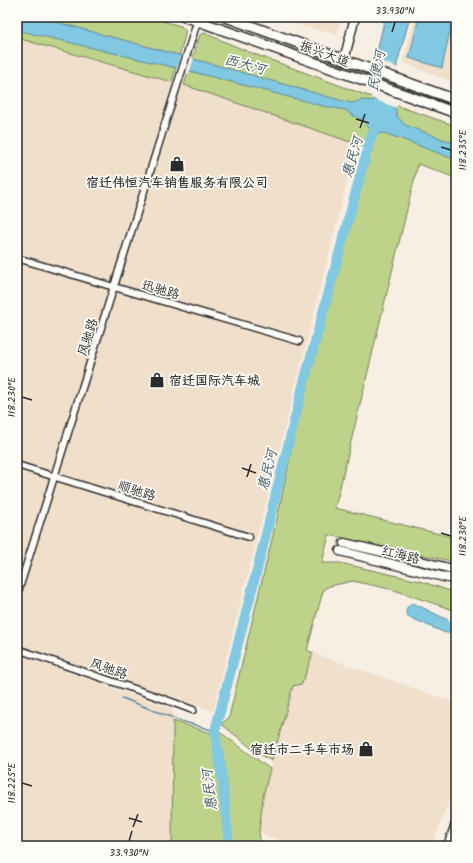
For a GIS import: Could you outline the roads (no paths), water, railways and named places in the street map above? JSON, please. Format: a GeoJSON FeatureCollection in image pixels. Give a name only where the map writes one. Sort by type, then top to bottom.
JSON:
{"type":"FeatureCollection","features":[{"type":"Feature","properties":{"kind":"main road","name":"振兴大道"},"geometry":{"type":"LineString","coordinates":[[185,17],[198,19],[364,81],[456,113]]}},
{"type":"Feature","properties":{"kind":"main road","name":"振兴大道"},"geometry":{"type":"LineString","coordinates":[[226,17],[456,100]]}},
{"type":"Feature","properties":{"kind":"street"},"geometry":{"type":"LineString","coordinates":[[344,60],[355,17]]}},
{"type":"Feature","properties":{"kind":"street","name":"风驰路"},"geometry":{"type":"LineString","coordinates":[[17,595],[198,19]]}},
{"type":"Feature","properties":{"kind":"street","name":"迅驰路"},"geometry":{"type":"LineString","coordinates":[[17,258],[299,341]]}},
{"type":"Feature","properties":{"kind":"street","name":"顺驰路"},"geometry":{"type":"LineString","coordinates":[[17,465],[249,537]]}},
{"type":"Feature","properties":{"kind":"street","name":"红海路"},"geometry":{"type":"LineString","coordinates":[[456,570],[417,560],[342,547],[456,580]]}},
{"type":"Feature","properties":{"kind":"street","name":"风驰路"},"geometry":{"type":"LineString","coordinates":[[17,649],[193,710]]}},
{"type":"Feature","properties":{"kind":"street"},"geometry":{"type":"LineString","coordinates":[[448,846],[456,824]]}},
{"type":"Feature","properties":{"kind":"street"},"geometry":{"type":"LineString","coordinates":[[452,846],[456,836]]}},
{"type":"Feature","properties":{"kind":"water"},"geometry":{"type":"Polygon","coordinates":[[[17,17],[38,17],[352,103],[362,100],[373,101],[384,60],[384,56],[377,52],[385,17],[410,17],[397,64],[395,107],[397,116],[405,125],[456,144],[456,160],[385,134],[380,133],[370,140],[370,129],[362,120],[350,114],[346,110],[327,107],[197,73],[17,30],[17,17]]]}},
{"type":"Feature","properties":{"kind":"water"},"geometry":{"type":"Polygon","coordinates":[[[419,17],[440,22],[441,19],[452,21],[442,68],[409,58],[419,17]]]}},
{"type":"Feature","properties":{"kind":"water"},"geometry":{"type":"Polygon","coordinates":[[[413,603],[448,620],[452,628],[451,631],[447,633],[443,632],[409,617],[406,609],[413,603]]]}},
{"type":"Feature","properties":{"kind":"waterway","name":"惠民河"},"geometry":{"type":"LineString","coordinates":[[229,846],[222,777],[215,731],[303,386],[370,140],[375,129]]}},
{"type":"Feature","properties":{"kind":"waterway"},"geometry":{"type":"LineString","coordinates":[[122,698],[181,721],[215,731]]}},
{"type":"Feature","properties":{"kind":"place","name":"宿迁伟恒汽车销售服务有限公司"},"geometry":{"type":"Point","coordinates":[177,164]}},
{"type":"Feature","properties":{"kind":"place","name":"宿迁国际汽车城"},"geometry":{"type":"Point","coordinates":[157,380]}},
{"type":"Feature","properties":{"kind":"place","name":"宿迁市二手车市场"},"geometry":{"type":"Point","coordinates":[366,749]}},
{"type":"Feature","properties":{"kind":"water label","name":"西大河"},"geometry":{"type":"Point","coordinates":[245,64]}},
{"type":"Feature","properties":{"kind":"water label","name":"民便河"},"geometry":{"type":"Point","coordinates":[376,71]}}]}
